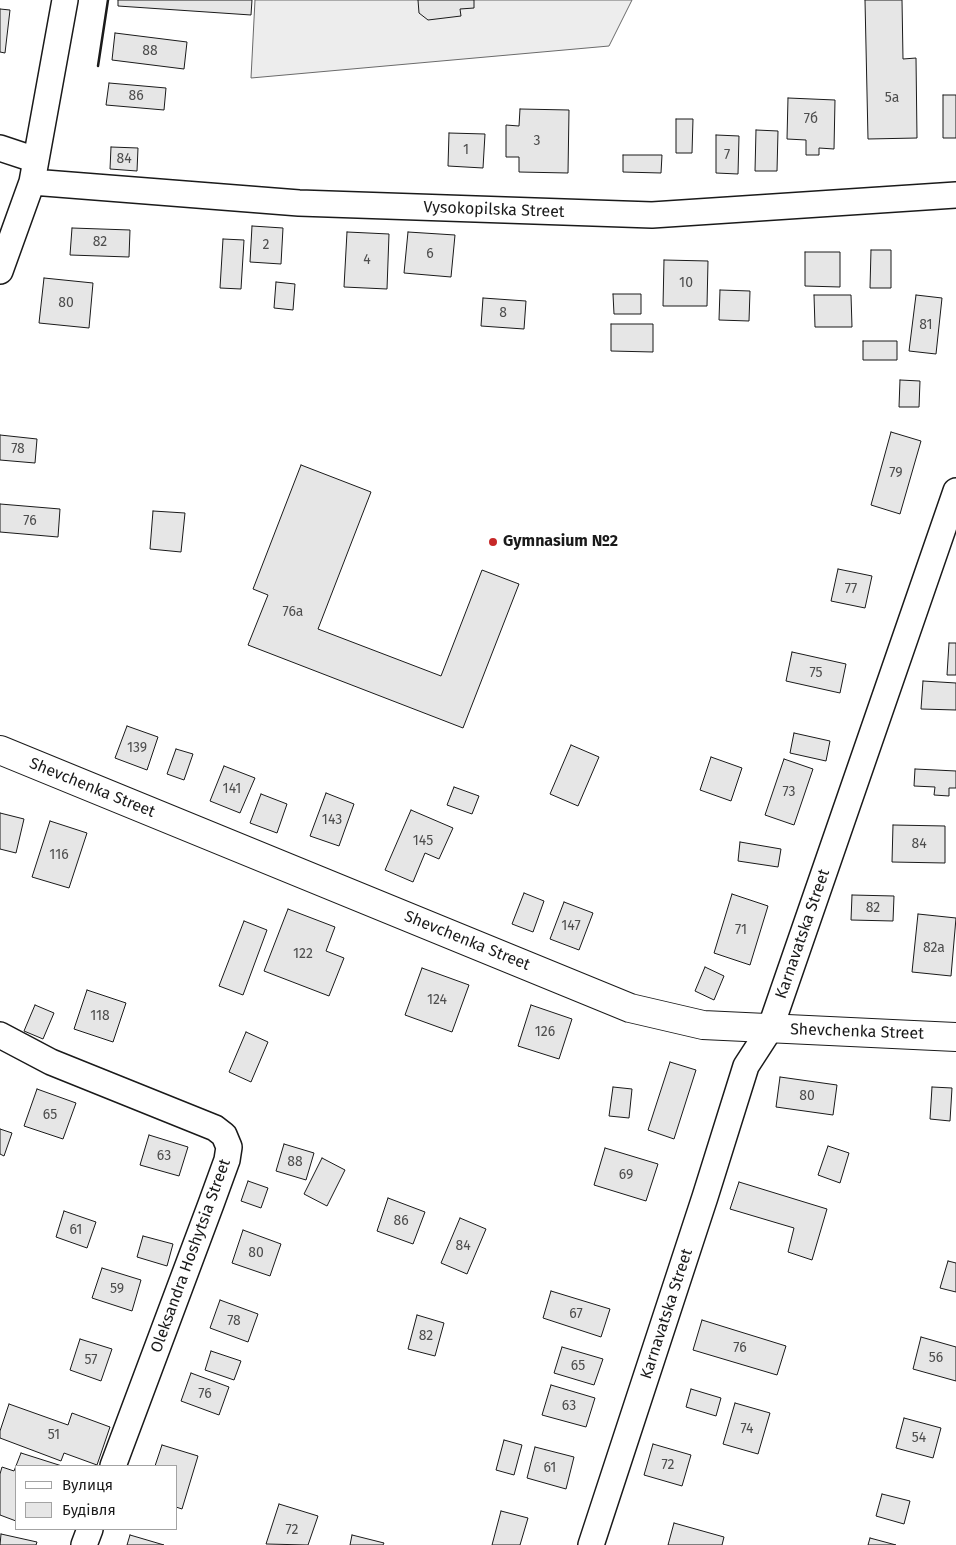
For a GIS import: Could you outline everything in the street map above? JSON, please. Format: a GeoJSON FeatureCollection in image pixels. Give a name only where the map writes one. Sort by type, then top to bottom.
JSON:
{"type":"FeatureCollection","features":[{"type":"Feature","properties":{"kind":"street"},"geometry":{"type":"LineString","coordinates":[[0,271],[34,171],[65,0]]}},
{"type":"Feature","properties":{"kind":"street","name":"Vysokopilska Street"},"geometry":{"type":"LineString","coordinates":[[0,148],[34,171],[298,203],[652,215],[956,195]]}},
{"type":"Feature","properties":{"kind":"street","name":"Karnavatska Street"},"geometry":{"type":"LineString","coordinates":[[591,1545],[706,1197],[746,1066],[770,1029],[956,491]]}},
{"type":"Feature","properties":{"kind":"street","name":"Shevchenka Street"},"geometry":{"type":"LineString","coordinates":[[0,750],[630,1008],[703,1025],[956,1037]]}},
{"type":"Feature","properties":{"kind":"street","name":"Oleksandra Hoshytsia Street"},"geometry":{"type":"LineString","coordinates":[[0,1034],[52,1062],[215,1128],[224,1135],[229,1147],[224,1169],[113,1465]]}},
{"type":"Feature","properties":{"kind":"street"},"geometry":{"type":"LineString","coordinates":[[84,1545],[90,1530]]}},
{"type":"Feature","properties":{"kind":"shaded area"},"geometry":{"type":"Polygon","coordinates":[[[255,0],[632,0],[609,46],[251,78],[255,0]]]}},
{"type":"Feature","properties":{"kind":"building"},"geometry":{"type":"Polygon","coordinates":[[[118,0],[252,0],[251,15],[118,6],[118,0]]]}},
{"type":"Feature","properties":{"kind":"building"},"geometry":{"type":"Polygon","coordinates":[[[418,0],[474,0],[474,8],[460,9],[461,16],[428,20],[419,13],[418,0]]]}},
{"type":"Feature","properties":{"kind":"building"},"geometry":{"type":"Polygon","coordinates":[[[865,0],[902,0],[903,59],[916,58],[917,138],[868,139],[865,0]]]}},
{"type":"Feature","properties":{"kind":"building"},"geometry":{"type":"Polygon","coordinates":[[[0,9],[10,10],[5,53],[0,52],[0,9]]]}},
{"type":"Feature","properties":{"kind":"building"},"geometry":{"type":"Polygon","coordinates":[[[115,33],[187,42],[184,69],[112,60],[115,33]]]}},
{"type":"Feature","properties":{"kind":"building"},"geometry":{"type":"Polygon","coordinates":[[[109,83],[166,88],[164,110],[106,105],[109,83]]]}},
{"type":"Feature","properties":{"kind":"building"},"geometry":{"type":"Polygon","coordinates":[[[943,95],[956,95],[956,138],[943,138],[943,95]]]}},
{"type":"Feature","properties":{"kind":"building"},"geometry":{"type":"Polygon","coordinates":[[[788,98],[835,100],[834,149],[819,148],[819,155],[806,155],[806,140],[787,139],[788,98]]]}},
{"type":"Feature","properties":{"kind":"building"},"geometry":{"type":"Polygon","coordinates":[[[520,109],[569,110],[568,173],[519,172],[519,157],[506,157],[506,125],[519,126],[520,109]]]}},
{"type":"Feature","properties":{"kind":"building"},"geometry":{"type":"Polygon","coordinates":[[[676,119],[693,119],[692,153],[676,153],[676,119]]]}},
{"type":"Feature","properties":{"kind":"building"},"geometry":{"type":"Polygon","coordinates":[[[756,130],[778,131],[777,171],[755,171],[756,130]]]}},
{"type":"Feature","properties":{"kind":"building"},"geometry":{"type":"Polygon","coordinates":[[[449,133],[485,134],[483,168],[448,166],[449,133]]]}},
{"type":"Feature","properties":{"kind":"building"},"geometry":{"type":"Polygon","coordinates":[[[716,135],[739,136],[738,174],[716,173],[716,135]]]}},
{"type":"Feature","properties":{"kind":"building"},"geometry":{"type":"Polygon","coordinates":[[[111,147],[138,148],[137,171],[110,169],[111,147]]]}},
{"type":"Feature","properties":{"kind":"building"},"geometry":{"type":"Polygon","coordinates":[[[623,155],[662,155],[661,173],[623,172],[623,155]]]}},
{"type":"Feature","properties":{"kind":"building"},"geometry":{"type":"Polygon","coordinates":[[[252,226],[283,228],[281,264],[250,262],[252,226]]]}},
{"type":"Feature","properties":{"kind":"building"},"geometry":{"type":"Polygon","coordinates":[[[72,228],[130,230],[129,257],[70,255],[72,228]]]}},
{"type":"Feature","properties":{"kind":"building"},"geometry":{"type":"Polygon","coordinates":[[[347,232],[389,234],[387,289],[344,287],[347,232]]]}},
{"type":"Feature","properties":{"kind":"building"},"geometry":{"type":"Polygon","coordinates":[[[408,232],[455,235],[451,277],[404,273],[408,232]]]}},
{"type":"Feature","properties":{"kind":"building"},"geometry":{"type":"Polygon","coordinates":[[[223,239],[244,240],[241,289],[220,288],[223,239]]]}},
{"type":"Feature","properties":{"kind":"building"},"geometry":{"type":"Polygon","coordinates":[[[871,250],[891,250],[891,288],[870,288],[871,250]]]}},
{"type":"Feature","properties":{"kind":"building"},"geometry":{"type":"Polygon","coordinates":[[[805,252],[840,252],[840,287],[805,286],[805,252]]]}},
{"type":"Feature","properties":{"kind":"building"},"geometry":{"type":"Polygon","coordinates":[[[664,260],[708,261],[707,306],[663,306],[664,260]]]}},
{"type":"Feature","properties":{"kind":"building"},"geometry":{"type":"Polygon","coordinates":[[[44,278],[93,283],[89,328],[39,323],[44,278]]]}},
{"type":"Feature","properties":{"kind":"building"},"geometry":{"type":"Polygon","coordinates":[[[276,282],[295,284],[293,310],[274,308],[276,282]]]}},
{"type":"Feature","properties":{"kind":"building"},"geometry":{"type":"Polygon","coordinates":[[[720,290],[750,291],[749,321],[719,320],[720,290]]]}},
{"type":"Feature","properties":{"kind":"building"},"geometry":{"type":"Polygon","coordinates":[[[613,294],[641,294],[641,314],[614,314],[613,294]]]}},
{"type":"Feature","properties":{"kind":"building"},"geometry":{"type":"Polygon","coordinates":[[[814,295],[851,295],[852,327],[815,327],[814,295]]]}},
{"type":"Feature","properties":{"kind":"building"},"geometry":{"type":"Polygon","coordinates":[[[916,295],[942,298],[936,354],[909,351],[916,295]]]}},
{"type":"Feature","properties":{"kind":"building"},"geometry":{"type":"Polygon","coordinates":[[[483,298],[526,301],[524,329],[481,326],[483,298]]]}},
{"type":"Feature","properties":{"kind":"building"},"geometry":{"type":"Polygon","coordinates":[[[611,324],[653,324],[653,352],[611,351],[611,324]]]}},
{"type":"Feature","properties":{"kind":"building"},"geometry":{"type":"Polygon","coordinates":[[[863,341],[897,341],[897,360],[863,360],[863,341]]]}},
{"type":"Feature","properties":{"kind":"building"},"geometry":{"type":"Polygon","coordinates":[[[900,380],[920,381],[919,407],[899,407],[900,380]]]}},
{"type":"Feature","properties":{"kind":"building"},"geometry":{"type":"Polygon","coordinates":[[[891,432],[921,441],[900,514],[871,505],[891,432]]]}},
{"type":"Feature","properties":{"kind":"building"},"geometry":{"type":"Polygon","coordinates":[[[0,435],[37,439],[35,463],[0,460],[0,435]]]}},
{"type":"Feature","properties":{"kind":"building"},"geometry":{"type":"Polygon","coordinates":[[[301,465],[371,492],[318,629],[441,676],[482,570],[519,584],[463,728],[248,645],[268,595],[253,589],[301,465]]]}},
{"type":"Feature","properties":{"kind":"building"},"geometry":{"type":"Polygon","coordinates":[[[0,504],[60,509],[58,537],[0,532],[0,504]]]}},
{"type":"Feature","properties":{"kind":"building"},"geometry":{"type":"Polygon","coordinates":[[[153,511],[185,513],[181,552],[150,549],[153,511]]]}},
{"type":"Feature","properties":{"kind":"building"},"geometry":{"type":"Polygon","coordinates":[[[838,569],[872,576],[865,608],[831,601],[838,569]]]}},
{"type":"Feature","properties":{"kind":"building"},"geometry":{"type":"Polygon","coordinates":[[[949,643],[956,643],[956,675],[947,675],[949,643]]]}},
{"type":"Feature","properties":{"kind":"building"},"geometry":{"type":"Polygon","coordinates":[[[792,652],[846,664],[840,693],[786,681],[792,652]]]}},
{"type":"Feature","properties":{"kind":"building"},"geometry":{"type":"Polygon","coordinates":[[[923,681],[956,683],[956,710],[921,709],[923,681]]]}},
{"type":"Feature","properties":{"kind":"building"},"geometry":{"type":"Polygon","coordinates":[[[127,726],[158,737],[147,770],[115,758],[127,726]]]}},
{"type":"Feature","properties":{"kind":"building"},"geometry":{"type":"Polygon","coordinates":[[[794,733],[830,741],[826,761],[790,753],[794,733]]]}},
{"type":"Feature","properties":{"kind":"building"},"geometry":{"type":"Polygon","coordinates":[[[571,745],[599,757],[578,806],[550,794],[571,745]]]}},
{"type":"Feature","properties":{"kind":"building"},"geometry":{"type":"Polygon","coordinates":[[[176,749],[193,754],[184,780],[167,774],[176,749]]]}},
{"type":"Feature","properties":{"kind":"building"},"geometry":{"type":"Polygon","coordinates":[[[711,757],[742,768],[731,801],[700,790],[711,757]]]}},
{"type":"Feature","properties":{"kind":"building"},"geometry":{"type":"Polygon","coordinates":[[[784,759],[813,769],[794,825],[765,815],[784,759]]]}},
{"type":"Feature","properties":{"kind":"building"},"geometry":{"type":"Polygon","coordinates":[[[224,766],[255,778],[240,813],[210,801],[224,766]]]}},
{"type":"Feature","properties":{"kind":"building"},"geometry":{"type":"Polygon","coordinates":[[[915,769],[956,771],[956,788],[949,788],[949,796],[934,795],[935,787],[914,786],[915,769]]]}},
{"type":"Feature","properties":{"kind":"building"},"geometry":{"type":"Polygon","coordinates":[[[454,787],[479,796],[472,814],[447,805],[454,787]]]}},
{"type":"Feature","properties":{"kind":"building"},"geometry":{"type":"Polygon","coordinates":[[[326,793],[354,804],[339,846],[310,836],[326,793]]]}},
{"type":"Feature","properties":{"kind":"building"},"geometry":{"type":"Polygon","coordinates":[[[261,794],[287,804],[277,833],[250,823],[261,794]]]}},
{"type":"Feature","properties":{"kind":"building"},"geometry":{"type":"Polygon","coordinates":[[[411,810],[453,828],[439,859],[425,853],[413,882],[385,870],[411,810]]]}},
{"type":"Feature","properties":{"kind":"building"},"geometry":{"type":"Polygon","coordinates":[[[0,813],[24,819],[16,853],[0,849],[0,813]]]}},
{"type":"Feature","properties":{"kind":"building"},"geometry":{"type":"Polygon","coordinates":[[[50,821],[87,833],[69,888],[32,877],[50,821]]]}},
{"type":"Feature","properties":{"kind":"building"},"geometry":{"type":"Polygon","coordinates":[[[893,825],[945,826],[945,863],[892,862],[893,825]]]}},
{"type":"Feature","properties":{"kind":"building"},"geometry":{"type":"Polygon","coordinates":[[[740,842],[781,849],[778,867],[738,861],[740,842]]]}},
{"type":"Feature","properties":{"kind":"building"},"geometry":{"type":"Polygon","coordinates":[[[524,893],[544,901],[533,932],[512,924],[524,893]]]}},
{"type":"Feature","properties":{"kind":"building"},"geometry":{"type":"Polygon","coordinates":[[[732,894],[768,906],[750,965],[714,953],[732,894]]]}},
{"type":"Feature","properties":{"kind":"building"},"geometry":{"type":"Polygon","coordinates":[[[852,895],[894,896],[893,921],[851,920],[852,895]]]}},
{"type":"Feature","properties":{"kind":"building"},"geometry":{"type":"Polygon","coordinates":[[[564,902],[593,913],[579,950],[550,939],[564,902]]]}},
{"type":"Feature","properties":{"kind":"building"},"geometry":{"type":"Polygon","coordinates":[[[288,909],[335,927],[326,951],[344,958],[329,996],[264,971],[288,909]]]}},
{"type":"Feature","properties":{"kind":"building"},"geometry":{"type":"Polygon","coordinates":[[[918,914],[956,918],[951,976],[912,972],[918,914]]]}},
{"type":"Feature","properties":{"kind":"building"},"geometry":{"type":"Polygon","coordinates":[[[244,921],[267,930],[243,995],[219,986],[244,921]]]}},
{"type":"Feature","properties":{"kind":"building"},"geometry":{"type":"Polygon","coordinates":[[[705,967],[724,976],[714,1000],[695,991],[705,967]]]}},
{"type":"Feature","properties":{"kind":"building"},"geometry":{"type":"Polygon","coordinates":[[[422,968],[469,985],[452,1032],[405,1015],[422,968]]]}},
{"type":"Feature","properties":{"kind":"building"},"geometry":{"type":"Polygon","coordinates":[[[87,990],[126,1003],[113,1042],[74,1029],[87,990]]]}},
{"type":"Feature","properties":{"kind":"building"},"geometry":{"type":"Polygon","coordinates":[[[35,1005],[54,1013],[43,1039],[24,1031],[35,1005]]]}},
{"type":"Feature","properties":{"kind":"building"},"geometry":{"type":"Polygon","coordinates":[[[531,1005],[572,1019],[559,1059],[518,1046],[531,1005]]]}},
{"type":"Feature","properties":{"kind":"building"},"geometry":{"type":"Polygon","coordinates":[[[246,1032],[268,1042],[251,1082],[229,1072],[246,1032]]]}},
{"type":"Feature","properties":{"kind":"building"},"geometry":{"type":"Polygon","coordinates":[[[670,1062],[696,1070],[674,1139],[648,1130],[670,1062]]]}},
{"type":"Feature","properties":{"kind":"building"},"geometry":{"type":"Polygon","coordinates":[[[780,1077],[837,1085],[833,1115],[776,1107],[780,1077]]]}},
{"type":"Feature","properties":{"kind":"building"},"geometry":{"type":"Polygon","coordinates":[[[613,1087],[632,1089],[629,1118],[609,1116],[613,1087]]]}},
{"type":"Feature","properties":{"kind":"building"},"geometry":{"type":"Polygon","coordinates":[[[932,1087],[952,1088],[950,1121],[930,1119],[932,1087]]]}},
{"type":"Feature","properties":{"kind":"building"},"geometry":{"type":"Polygon","coordinates":[[[37,1089],[76,1103],[63,1139],[24,1126],[37,1089]]]}},
{"type":"Feature","properties":{"kind":"building"},"geometry":{"type":"Polygon","coordinates":[[[0,1129],[12,1133],[4,1156],[0,1154],[0,1129]]]}},
{"type":"Feature","properties":{"kind":"building"},"geometry":{"type":"Polygon","coordinates":[[[149,1135],[188,1147],[179,1176],[140,1165],[149,1135]]]}},
{"type":"Feature","properties":{"kind":"building"},"geometry":{"type":"Polygon","coordinates":[[[284,1144],[314,1153],[306,1180],[276,1171],[284,1144]]]}},
{"type":"Feature","properties":{"kind":"building"},"geometry":{"type":"Polygon","coordinates":[[[828,1146],[849,1153],[840,1183],[818,1175],[828,1146]]]}},
{"type":"Feature","properties":{"kind":"building"},"geometry":{"type":"Polygon","coordinates":[[[605,1148],[658,1164],[646,1201],[594,1185],[605,1148]]]}},
{"type":"Feature","properties":{"kind":"building"},"geometry":{"type":"Polygon","coordinates":[[[322,1158],[345,1170],[327,1206],[304,1194],[322,1158]]]}},
{"type":"Feature","properties":{"kind":"building"},"geometry":{"type":"Polygon","coordinates":[[[248,1181],[268,1188],[261,1208],[241,1201],[248,1181]]]}},
{"type":"Feature","properties":{"kind":"building"},"geometry":{"type":"Polygon","coordinates":[[[739,1182],[827,1209],[812,1260],[788,1252],[794,1228],[730,1209],[739,1182]]]}},
{"type":"Feature","properties":{"kind":"building"},"geometry":{"type":"Polygon","coordinates":[[[388,1198],[425,1212],[413,1244],[377,1231],[388,1198]]]}},
{"type":"Feature","properties":{"kind":"building"},"geometry":{"type":"Polygon","coordinates":[[[64,1211],[96,1222],[87,1248],[56,1237],[64,1211]]]}},
{"type":"Feature","properties":{"kind":"building"},"geometry":{"type":"Polygon","coordinates":[[[460,1218],[486,1229],[467,1274],[441,1263],[460,1218]]]}},
{"type":"Feature","properties":{"kind":"building"},"geometry":{"type":"Polygon","coordinates":[[[243,1230],[281,1244],[270,1276],[232,1263],[243,1230]]]}},
{"type":"Feature","properties":{"kind":"building"},"geometry":{"type":"Polygon","coordinates":[[[143,1236],[173,1244],[167,1266],[137,1257],[143,1236]]]}},
{"type":"Feature","properties":{"kind":"building"},"geometry":{"type":"Polygon","coordinates":[[[948,1261],[956,1263],[956,1292],[940,1288],[948,1261]]]}},
{"type":"Feature","properties":{"kind":"building"},"geometry":{"type":"Polygon","coordinates":[[[102,1268],[141,1280],[132,1311],[92,1298],[102,1268]]]}},
{"type":"Feature","properties":{"kind":"building"},"geometry":{"type":"Polygon","coordinates":[[[551,1291],[610,1309],[601,1337],[543,1318],[551,1291]]]}},
{"type":"Feature","properties":{"kind":"building"},"geometry":{"type":"Polygon","coordinates":[[[220,1300],[258,1314],[248,1342],[210,1328],[220,1300]]]}},
{"type":"Feature","properties":{"kind":"building"},"geometry":{"type":"Polygon","coordinates":[[[417,1315],[444,1323],[435,1356],[408,1349],[417,1315]]]}},
{"type":"Feature","properties":{"kind":"building"},"geometry":{"type":"Polygon","coordinates":[[[702,1320],[786,1346],[777,1375],[693,1350],[702,1320]]]}},
{"type":"Feature","properties":{"kind":"building"},"geometry":{"type":"Polygon","coordinates":[[[921,1337],[956,1347],[956,1381],[913,1369],[921,1337]]]}},
{"type":"Feature","properties":{"kind":"building"},"geometry":{"type":"Polygon","coordinates":[[[80,1339],[112,1349],[101,1381],[70,1370],[80,1339]]]}},
{"type":"Feature","properties":{"kind":"building"},"geometry":{"type":"Polygon","coordinates":[[[562,1347],[603,1359],[594,1385],[554,1373],[562,1347]]]}},
{"type":"Feature","properties":{"kind":"building"},"geometry":{"type":"Polygon","coordinates":[[[211,1351],[241,1361],[234,1380],[205,1370],[211,1351]]]}},
{"type":"Feature","properties":{"kind":"building"},"geometry":{"type":"Polygon","coordinates":[[[191,1373],[229,1387],[219,1415],[181,1401],[191,1373]]]}},
{"type":"Feature","properties":{"kind":"building"},"geometry":{"type":"Polygon","coordinates":[[[551,1385],[595,1398],[586,1427],[542,1415],[551,1385]]]}},
{"type":"Feature","properties":{"kind":"building"},"geometry":{"type":"Polygon","coordinates":[[[691,1389],[721,1398],[716,1416],[686,1407],[691,1389]]]}},
{"type":"Feature","properties":{"kind":"building"},"geometry":{"type":"Polygon","coordinates":[[[735,1403],[770,1413],[758,1454],[723,1444],[735,1403]]]}},
{"type":"Feature","properties":{"kind":"building"},"geometry":{"type":"Polygon","coordinates":[[[9,1404],[68,1425],[72,1413],[110,1427],[97,1465],[64,1453],[61,1461],[0,1438],[0,1431],[9,1404]]]}},
{"type":"Feature","properties":{"kind":"building"},"geometry":{"type":"Polygon","coordinates":[[[904,1418],[941,1428],[933,1458],[896,1448],[904,1418]]]}},
{"type":"Feature","properties":{"kind":"building"},"geometry":{"type":"Polygon","coordinates":[[[504,1440],[522,1445],[514,1475],[496,1470],[504,1440]]]}},
{"type":"Feature","properties":{"kind":"building"},"geometry":{"type":"Polygon","coordinates":[[[653,1444],[691,1455],[682,1486],[644,1475],[653,1444]]]}},
{"type":"Feature","properties":{"kind":"building"},"geometry":{"type":"Polygon","coordinates":[[[162,1445],[198,1456],[182,1509],[178,1508],[178,1465],[155,1465],[162,1445]]]}},
{"type":"Feature","properties":{"kind":"building"},"geometry":{"type":"Polygon","coordinates":[[[535,1447],[574,1457],[566,1489],[527,1478],[535,1447]]]}},
{"type":"Feature","properties":{"kind":"building"},"geometry":{"type":"Polygon","coordinates":[[[21,1453],[59,1465],[16,1465],[21,1453]]]}},
{"type":"Feature","properties":{"kind":"building"},"geometry":{"type":"Polygon","coordinates":[[[2,1467],[14,1471],[15,1468],[15,1521],[0,1515],[0,1474],[2,1467]]]}},
{"type":"Feature","properties":{"kind":"building"},"geometry":{"type":"Polygon","coordinates":[[[882,1494],[910,1501],[904,1524],[876,1516],[882,1494]]]}},
{"type":"Feature","properties":{"kind":"building"},"geometry":{"type":"Polygon","coordinates":[[[279,1504],[318,1516],[308,1545],[266,1544],[279,1504]]]}},
{"type":"Feature","properties":{"kind":"building"},"geometry":{"type":"Polygon","coordinates":[[[501,1511],[528,1518],[520,1545],[492,1545],[501,1511]]]}},
{"type":"Feature","properties":{"kind":"building"},"geometry":{"type":"Polygon","coordinates":[[[674,1523],[724,1537],[722,1545],[668,1545],[674,1523]]]}},
{"type":"Feature","properties":{"kind":"building"},"geometry":{"type":"Polygon","coordinates":[[[1,1534],[37,1542],[36,1545],[0,1545],[1,1534]]]}},
{"type":"Feature","properties":{"kind":"building"},"geometry":{"type":"Polygon","coordinates":[[[130,1535],[164,1545],[127,1545],[130,1535]]]}},
{"type":"Feature","properties":{"kind":"building"},"geometry":{"type":"Polygon","coordinates":[[[352,1535],[384,1543],[383,1545],[350,1545],[352,1535]]]}},
{"type":"Feature","properties":{"kind":"building"},"geometry":{"type":"Polygon","coordinates":[[[870,1538],[896,1545],[868,1545],[870,1538]]]}},
{"type":"Feature","properties":{"kind":"wall"},"geometry":{"type":"LineString","coordinates":[[98,66],[108,0]]}},
{"type":"Feature","properties":{"kind":"place","name":"Gymnasium №2"},"geometry":{"type":"Point","coordinates":[493,542]}}]}
